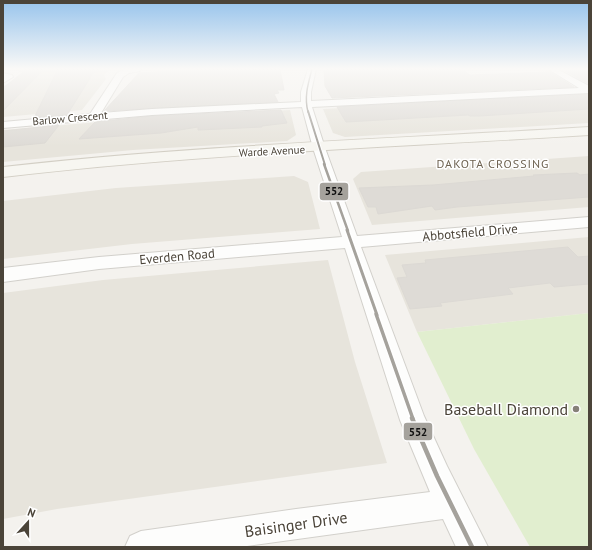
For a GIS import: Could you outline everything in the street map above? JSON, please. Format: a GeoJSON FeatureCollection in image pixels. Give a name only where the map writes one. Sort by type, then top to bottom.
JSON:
{"type":"FeatureCollection","features":[{"type":"Feature","properties":{"kind":"main road","name":"Warde Avenue"},"geometry":{"type":"LineString","coordinates":[[3,172],[122,160],[589,131]]}},
{"type":"Feature","properties":{"kind":"street"},"geometry":{"type":"LineString","coordinates":[[94,116],[107,95]]}},
{"type":"Feature","properties":{"kind":"street"},"geometry":{"type":"LineString","coordinates":[[306,95],[306,104],[320,148],[413,420],[472,547]]}},
{"type":"Feature","properties":{"kind":"street","name":"Barlow Crescent"},"geometry":{"type":"LineString","coordinates":[[3,125],[94,116],[495,95]]}},
{"type":"Feature","properties":{"kind":"street","name":"Abbotsfield Drive"},"geometry":{"type":"LineString","coordinates":[[351,241],[589,222]]}},
{"type":"Feature","properties":{"kind":"street","name":"Everden Road"},"geometry":{"type":"LineString","coordinates":[[3,275],[98,263],[351,241]]}},
{"type":"Feature","properties":{"kind":"street","name":"Baisinger Drive"},"geometry":{"type":"LineString","coordinates":[[141,547],[305,522],[451,504]]}},
{"type":"Feature","properties":{"kind":"shaded area"},"geometry":{"type":"Polygon","coordinates":[[[3,95],[94,95],[82,110],[3,117],[3,95]]]}},
{"type":"Feature","properties":{"kind":"shaded area"},"geometry":{"type":"Polygon","coordinates":[[[589,95],[589,123],[345,137],[333,133],[323,109],[589,95]]]}},
{"type":"Feature","properties":{"kind":"shaded area"},"geometry":{"type":"Polygon","coordinates":[[[290,110],[296,135],[287,141],[133,150],[3,162],[3,130],[148,118],[290,110]]]}},
{"type":"Feature","properties":{"kind":"shaded area"},"geometry":{"type":"Polygon","coordinates":[[[589,156],[589,207],[372,225],[353,179],[361,172],[589,156]]]}},
{"type":"Feature","properties":{"kind":"shaded area"},"geometry":{"type":"Polygon","coordinates":[[[294,176],[308,182],[320,229],[132,244],[3,259],[3,201],[116,188],[294,176]]]}},
{"type":"Feature","properties":{"kind":"shaded area"},"geometry":{"type":"Polygon","coordinates":[[[589,237],[589,313],[417,332],[385,255],[589,237]]]}},
{"type":"Feature","properties":{"kind":"shaded area"},"geometry":{"type":"Polygon","coordinates":[[[328,260],[355,362],[387,463],[57,509],[3,519],[3,293],[103,280],[328,260]]]}},
{"type":"Feature","properties":{"kind":"green space"},"geometry":{"type":"Polygon","coordinates":[[[589,313],[589,547],[530,547],[474,449],[417,332],[589,313]]]}},
{"type":"Feature","properties":{"kind":"building"},"geometry":{"type":"Polygon","coordinates":[[[3,95],[19,95],[3,111],[3,95]]]}},
{"type":"Feature","properties":{"kind":"building"},"geometry":{"type":"Polygon","coordinates":[[[45,95],[80,95],[67,115],[34,118],[45,95]]]}},
{"type":"Feature","properties":{"kind":"building"},"geometry":{"type":"Polygon","coordinates":[[[119,95],[274,95],[278,102],[104,111],[119,95]]]}},
{"type":"Feature","properties":{"kind":"building"},"geometry":{"type":"Polygon","coordinates":[[[330,95],[405,95],[332,98],[330,95]]]}},
{"type":"Feature","properties":{"kind":"building"},"geometry":{"type":"Polygon","coordinates":[[[589,95],[589,109],[480,116],[468,115],[346,122],[337,107],[589,95]]]}},
{"type":"Feature","properties":{"kind":"building"},"geometry":{"type":"Polygon","coordinates":[[[281,110],[287,123],[262,127],[221,129],[198,130],[198,127],[161,133],[79,139],[95,122],[152,116],[281,110]]]}},
{"type":"Feature","properties":{"kind":"building"},"geometry":{"type":"Polygon","coordinates":[[[59,125],[45,143],[3,147],[3,131],[59,125]]]}},
{"type":"Feature","properties":{"kind":"building"},"geometry":{"type":"Polygon","coordinates":[[[577,173],[580,175],[589,174],[589,197],[435,210],[432,206],[378,214],[376,207],[368,207],[359,188],[433,185],[534,176],[533,175],[577,173]]]}},
{"type":"Feature","properties":{"kind":"building"},"geometry":{"type":"Polygon","coordinates":[[[568,247],[578,257],[589,256],[589,284],[554,287],[550,283],[508,288],[513,294],[440,303],[442,306],[410,309],[397,278],[407,277],[402,265],[426,263],[425,260],[568,247]]]}},
{"type":"Feature","properties":{"kind":"transit line","name":"552"},"geometry":{"type":"LineString","coordinates":[[306,95],[306,104],[319,148],[413,420],[437,476],[472,547]]}},
{"type":"Feature","properties":{"kind":"place","name":"Baseball Diamond"},"geometry":{"type":"Point","coordinates":[576,409]}},
{"type":"Feature","properties":{"kind":"district","name":"DAKOTA CROSSING"},"geometry":{"type":"Point","coordinates":[493,164]}}]}
